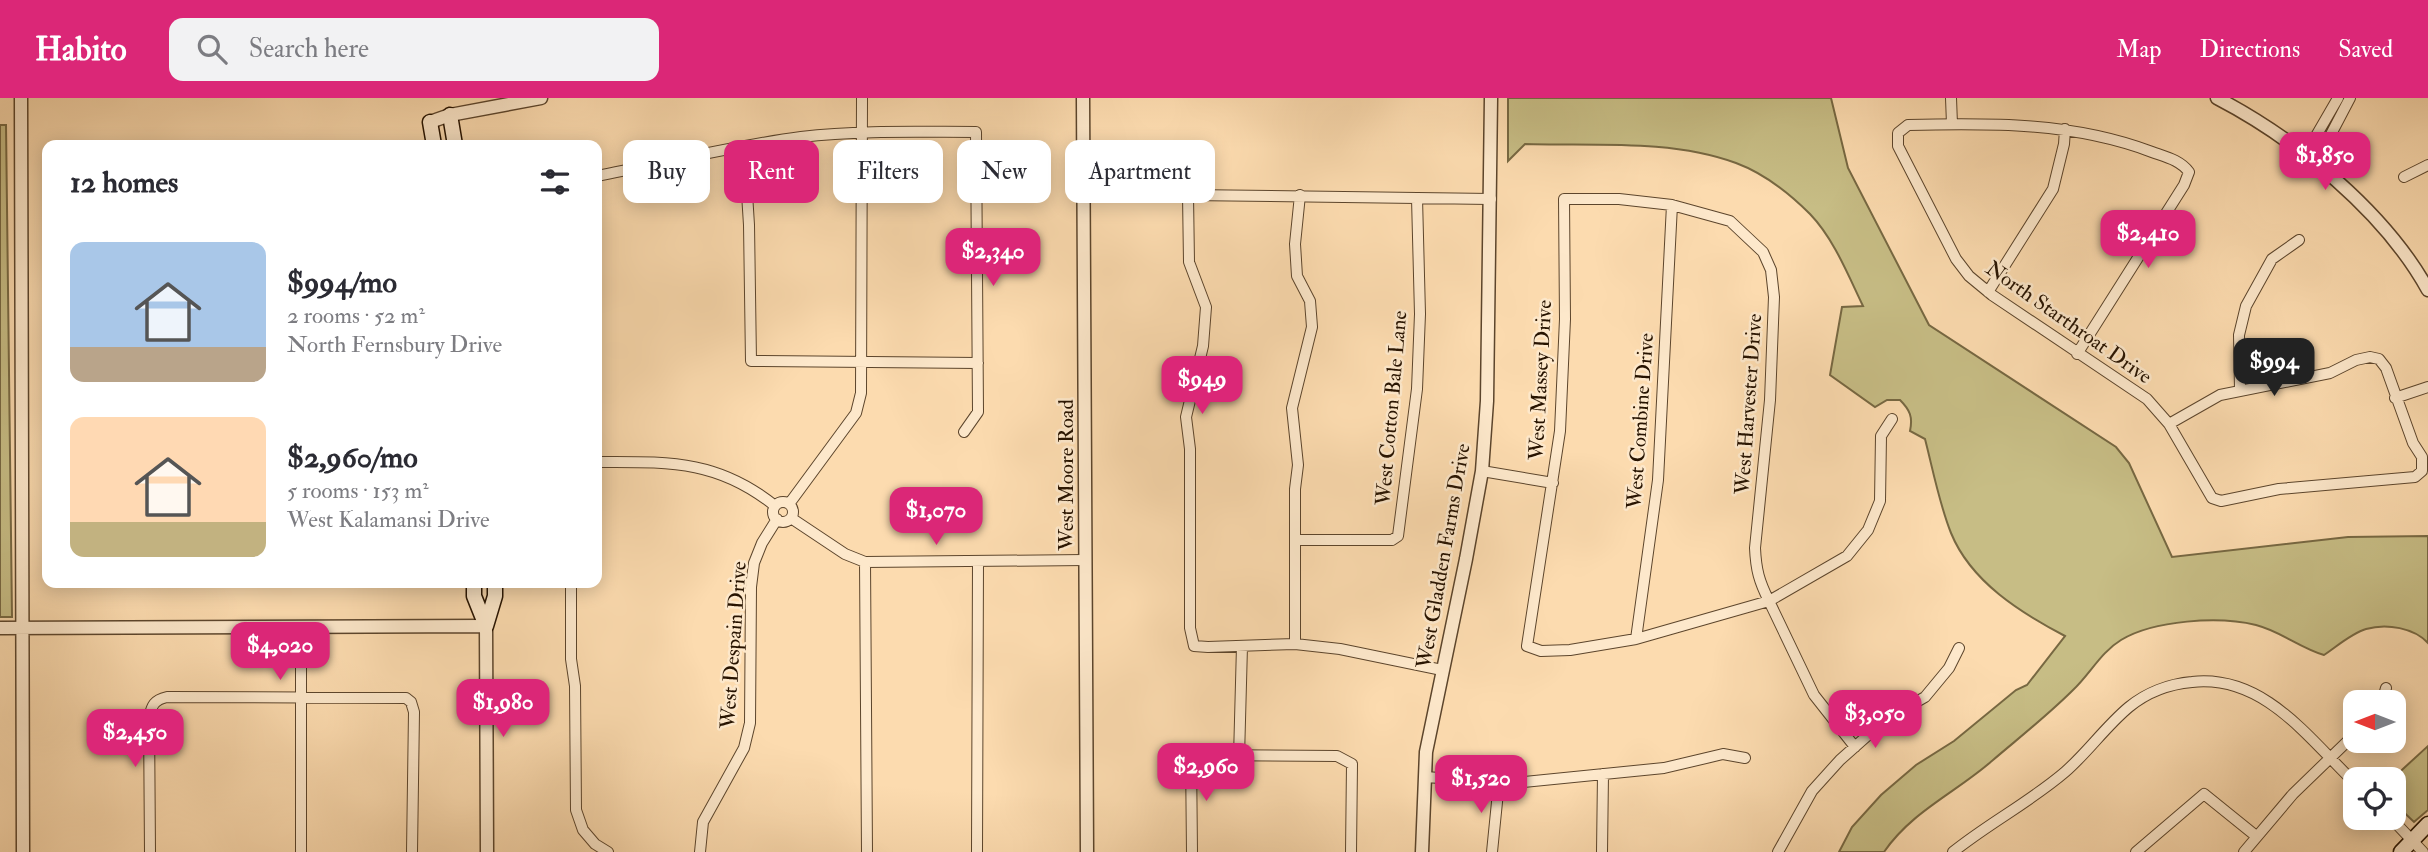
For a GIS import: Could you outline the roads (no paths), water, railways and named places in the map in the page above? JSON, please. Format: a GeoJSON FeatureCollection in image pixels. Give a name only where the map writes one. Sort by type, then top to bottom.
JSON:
{"type":"FeatureCollection","features":[{"type":"Feature","properties":{"kind":"main road"},"geometry":{"type":"LineString","coordinates":[[450,115],[454,140]]}},
{"type":"Feature","properties":{"kind":"main road"},"geometry":{"type":"LineString","coordinates":[[430,121],[433,140]]}},
{"type":"Feature","properties":{"kind":"main road"},"geometry":{"type":"LineString","coordinates":[[474,588],[474,596],[486,626]]}},
{"type":"Feature","properties":{"kind":"main road"},"geometry":{"type":"LineString","coordinates":[[486,626],[495,588]]}},
{"type":"Feature","properties":{"kind":"main road"},"geometry":{"type":"LineString","coordinates":[[2401,852],[2418,847],[2428,824]]}},
{"type":"Feature","properties":{"kind":"street"},"geometry":{"type":"LineString","coordinates":[[21,98],[23,852]]}},
{"type":"Feature","properties":{"kind":"street"},"geometry":{"type":"LineString","coordinates":[[430,121],[541,98]]}},
{"type":"Feature","properties":{"kind":"street"},"geometry":{"type":"LineString","coordinates":[[789,504],[856,413],[862,393],[862,98]]}},
{"type":"Feature","properties":{"kind":"street","name":"West Moore Road"},"geometry":{"type":"LineString","coordinates":[[1083,98],[1087,852]]}},
{"type":"Feature","properties":{"kind":"street","name":"West Gladden Farms Drive"},"geometry":{"type":"LineString","coordinates":[[1422,852],[1426,752],[1482,471],[1487,401],[1492,98]]}},
{"type":"Feature","properties":{"kind":"street"},"geometry":{"type":"LineString","coordinates":[[1951,98],[1951,124],[2030,125],[2065,129],[2128,143],[2183,164],[2189,172],[2185,184],[2077,354]]}},
{"type":"Feature","properties":{"kind":"street"},"geometry":{"type":"LineString","coordinates":[[2217,98],[2253,117],[2350,191],[2416,267],[2428,290]]}},
{"type":"Feature","properties":{"kind":"street"},"geometry":{"type":"LineString","coordinates":[[2309,158],[2316,135],[2338,98]]}},
{"type":"Feature","properties":{"kind":"street"},"geometry":{"type":"LineString","coordinates":[[2309,158],[2329,141],[2350,98]]}},
{"type":"Feature","properties":{"kind":"street","name":"North Starthroat Drive"},"geometry":{"type":"LineString","coordinates":[[1951,124],[1908,125],[1898,133],[1898,146],[1956,259],[1988,292],[2147,399],[2168,424],[2212,498],[2221,501],[2279,489],[2415,477],[2422,471],[2422,457],[2413,443],[2395,398]]}},
{"type":"Feature","properties":{"kind":"street"},"geometry":{"type":"LineString","coordinates":[[1988,292],[2053,189],[2065,129]]}},
{"type":"Feature","properties":{"kind":"street"},"geometry":{"type":"LineString","coordinates":[[782,140],[863,132],[976,132],[978,412],[964,432]]}},
{"type":"Feature","properties":{"kind":"street"},"geometry":{"type":"LineString","coordinates":[[602,175],[724,150]]}},
{"type":"Feature","properties":{"kind":"street"},"geometry":{"type":"LineString","coordinates":[[2404,177],[2428,165]]}},
{"type":"Feature","properties":{"kind":"street"},"geometry":{"type":"LineString","coordinates":[[1442,670],[1340,649],[1295,645],[1194,646],[1190,628],[1190,449],[1186,417],[1203,346],[1206,307],[1189,262],[1188,195],[1491,199]]}},
{"type":"Feature","properties":{"kind":"street"},"geometry":{"type":"LineString","coordinates":[[1295,645],[1295,489],[1298,465],[1292,408],[1312,327],[1310,301],[1297,276],[1295,244],[1300,195]]}},
{"type":"Feature","properties":{"kind":"street","name":"West Cotton Bale Lane"},"geometry":{"type":"LineString","coordinates":[[1295,540],[1392,540],[1398,536],[1417,390],[1420,314],[1417,198]]}},
{"type":"Feature","properties":{"kind":"street","name":"West Harvester Drive"},"geometry":{"type":"LineString","coordinates":[[1564,199],[1619,199],[1672,205],[1730,222],[1763,253],[1771,270],[1774,297],[1770,400],[1755,548],[1756,571],[1814,695],[1855,747]]}},
{"type":"Feature","properties":{"kind":"street","name":"West Massey Drive"},"geometry":{"type":"LineString","coordinates":[[1564,199],[1560,431],[1527,646],[1541,651],[1570,650],[1636,639]]}},
{"type":"Feature","properties":{"kind":"street"},"geometry":{"type":"LineString","coordinates":[[748,203],[751,361],[978,363]]}},
{"type":"Feature","properties":{"kind":"street","name":"West Combine Drive"},"geometry":{"type":"LineString","coordinates":[[1636,639],[1658,480],[1672,205]]}},
{"type":"Feature","properties":{"kind":"street"},"geometry":{"type":"LineString","coordinates":[[2240,390],[2239,335],[2246,306],[2272,259],[2299,240]]}},
{"type":"Feature","properties":{"kind":"street"},"geometry":{"type":"LineString","coordinates":[[2168,424],[2220,395],[2330,373],[2356,360],[2370,357],[2379,359],[2386,368],[2395,398],[2428,387]]}},
{"type":"Feature","properties":{"kind":"street"},"geometry":{"type":"LineString","coordinates":[[1636,639],[1769,601],[1847,556],[1868,530],[1880,502],[1881,436],[1892,419]]}},
{"type":"Feature","properties":{"kind":"street"},"geometry":{"type":"LineString","coordinates":[[602,462],[682,464],[718,472],[740,482],[775,506]]}},
{"type":"Feature","properties":{"kind":"street"},"geometry":{"type":"LineString","coordinates":[[1482,471],[1553,482]]}},
{"type":"Feature","properties":{"kind":"street"},"geometry":{"type":"LineString","coordinates":[[783,502],[789,504],[793,510],[791,518],[784,521],[777,519],[773,513],[775,506],[783,502]]}},
{"type":"Feature","properties":{"kind":"street"},"geometry":{"type":"LineString","coordinates":[[791,518],[845,554],[865,562],[1085,560]]}},
{"type":"Feature","properties":{"kind":"street","name":"West Despain Drive"},"geometry":{"type":"LineString","coordinates":[[701,852],[703,822],[744,748],[751,723],[751,587],[754,563],[762,543],[777,519]]}},
{"type":"Feature","properties":{"kind":"street"},"geometry":{"type":"LineString","coordinates":[[865,562],[867,852]]}},
{"type":"Feature","properties":{"kind":"street"},"geometry":{"type":"LineString","coordinates":[[977,852],[978,562]]}},
{"type":"Feature","properties":{"kind":"street"},"geometry":{"type":"LineString","coordinates":[[571,588],[576,810],[583,830],[608,852]]}},
{"type":"Feature","properties":{"kind":"street"},"geometry":{"type":"LineString","coordinates":[[0,628],[486,626],[487,852]]}},
{"type":"Feature","properties":{"kind":"street"},"geometry":{"type":"LineString","coordinates":[[300,627],[300,852]]}},
{"type":"Feature","properties":{"kind":"street"},"geometry":{"type":"LineString","coordinates":[[1239,757],[1242,646]]}},
{"type":"Feature","properties":{"kind":"street"},"geometry":{"type":"LineString","coordinates":[[1778,852],[1812,791],[1885,720],[1925,696],[1949,667],[1959,648]]}},
{"type":"Feature","properties":{"kind":"street"},"geometry":{"type":"LineString","coordinates":[[1953,852],[2031,799],[2068,770],[2128,708],[2146,695],[2179,683],[2209,680],[2258,694],[2279,708],[2343,771]]}},
{"type":"Feature","properties":{"kind":"street"},"geometry":{"type":"LineString","coordinates":[[150,852],[149,717],[152,705],[158,699],[167,697],[406,698],[411,702],[414,712],[412,852]]}},
{"type":"Feature","properties":{"kind":"street"},"geometry":{"type":"LineString","coordinates":[[2244,852],[2293,793],[2343,745]]}},
{"type":"Feature","properties":{"kind":"street"},"geometry":{"type":"LineString","coordinates":[[1425,777],[1514,783],[1664,768],[1723,754],[1745,758]]}},
{"type":"Feature","properties":{"kind":"street"},"geometry":{"type":"LineString","coordinates":[[1192,852],[1191,755],[1337,756],[1352,764],[1351,852]]}},
{"type":"Feature","properties":{"kind":"street"},"geometry":{"type":"LineString","coordinates":[[1602,852],[1604,774]]}},
{"type":"Feature","properties":{"kind":"street"},"geometry":{"type":"LineString","coordinates":[[1493,852],[1499,782]]}},
{"type":"Feature","properties":{"kind":"street"},"geometry":{"type":"LineString","coordinates":[[2136,852],[2204,794],[2256,836]]}},
{"type":"Feature","properties":{"kind":"street"},"geometry":{"type":"LineString","coordinates":[[2402,830],[2418,847]]}}]}
